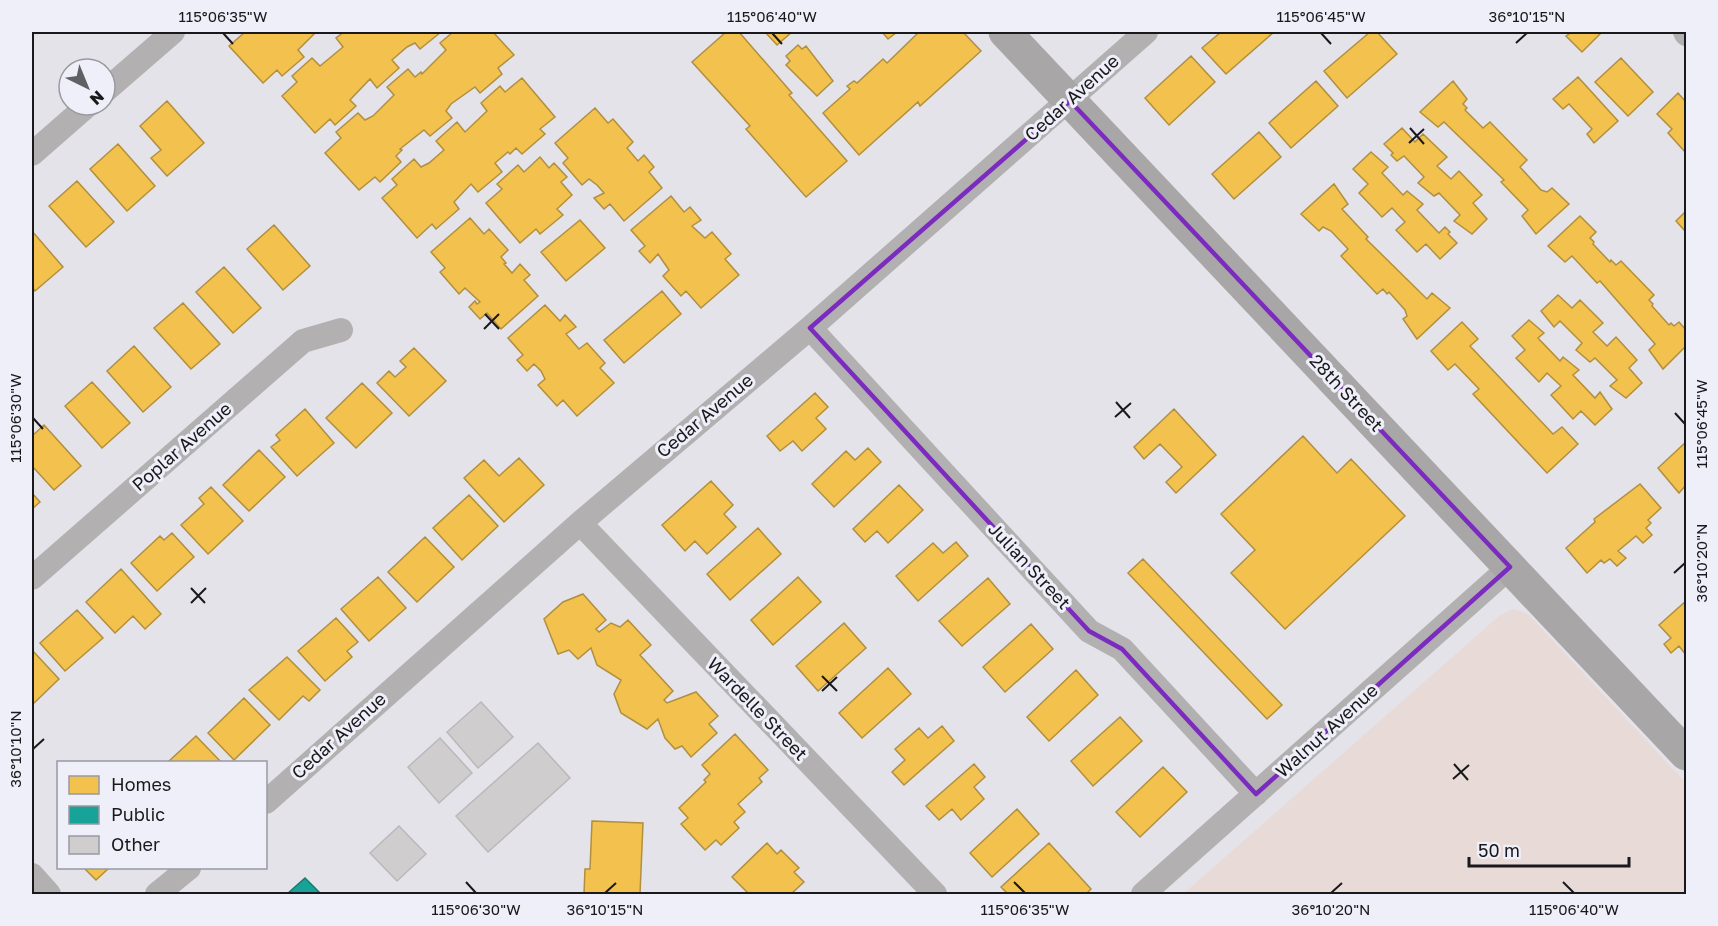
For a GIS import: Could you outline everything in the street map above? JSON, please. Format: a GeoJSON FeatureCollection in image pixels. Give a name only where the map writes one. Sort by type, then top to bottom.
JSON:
{"type":"FeatureCollection","features":[{"type":"Feature","properties":{"kind":"street"},"geometry":{"type":"LineString","coordinates":[[117,81],[173,32]]}},
{"type":"Feature","properties":{"kind":"street","name":"28th Street"},"geometry":{"type":"LineString","coordinates":[[1005,32],[1686,754]]}},
{"type":"Feature","properties":{"kind":"street","name":"Cedar Avenue"},"geometry":{"type":"LineString","coordinates":[[267,801],[580,523],[810,328],[1146,32]]}},
{"type":"Feature","properties":{"kind":"street"},"geometry":{"type":"LineString","coordinates":[[32,154],[74,117]]}},
{"type":"Feature","properties":{"kind":"street","name":"Julian Street"},"geometry":{"type":"LineString","coordinates":[[810,328],[1089,631],[1122,650],[1256,794]]}},
{"type":"Feature","properties":{"kind":"street","name":"Poplar Avenue"},"geometry":{"type":"LineString","coordinates":[[32,578],[303,341],[341,330]]}},
{"type":"Feature","properties":{"kind":"street","name":"Wardelle Street"},"geometry":{"type":"LineString","coordinates":[[580,523],[935,894]]}},
{"type":"Feature","properties":{"kind":"street","name":"Walnut Avenue"},"geometry":{"type":"LineString","coordinates":[[1143,894],[1510,567]]}},
{"type":"Feature","properties":{"kind":"street"},"geometry":{"type":"LineString","coordinates":[[157,894],[187,869]]}},
{"type":"Feature","properties":{"kind":"street"},"geometry":{"type":"LineString","coordinates":[[32,875],[49,894]]}},
{"type":"Feature","properties":{"kind":"highlighted area"},"geometry":{"type":"Polygon","coordinates":[[[1070,101],[1510,567],[1256,794],[1122,649],[1089,631],[810,328],[1070,101]]]}},
{"type":"Feature","properties":{"kind":"shaded area"},"geometry":{"type":"Polygon","coordinates":[[[1513,609],[1528,614],[1686,783],[1686,894],[1183,894],[1499,616],[1513,609]]]}},
{"type":"Feature","properties":{"kind":"building: Homes"},"geometry":{"type":"Polygon","coordinates":[[[245,32],[316,32],[298,50],[304,57],[282,76],[277,70],[263,83],[229,46],[245,32]]]}},
{"type":"Feature","properties":{"kind":"building: Homes"},"geometry":{"type":"Polygon","coordinates":[[[344,32],[441,32],[420,49],[415,43],[407,47],[392,60],[399,68],[377,88],[370,79],[350,100],[356,106],[335,125],[330,119],[315,133],[282,96],[297,82],[292,76],[312,58],[320,66],[343,47],[336,38],[344,32]]]}},
{"type":"Feature","properties":{"kind":"building: Homes"},"geometry":{"type":"Polygon","coordinates":[[[453,32],[493,32],[514,55],[498,68],[502,74],[480,93],[475,87],[451,104],[446,111],[452,118],[430,136],[424,130],[400,149],[402,150],[396,156],[401,162],[380,182],[375,177],[359,190],[325,153],[341,138],[336,132],[358,113],[365,120],[373,116],[394,95],[387,87],[408,69],[415,77],[421,72],[422,74],[446,50],[440,43],[453,32]]]}},
{"type":"Feature","properties":{"kind":"building: Homes"},"geometry":{"type":"Polygon","coordinates":[[[726,32],[739,32],[792,93],[789,95],[847,161],[806,197],[746,129],[750,126],[692,62],[726,32]]]}},
{"type":"Feature","properties":{"kind":"building: Homes"},"geometry":{"type":"Polygon","coordinates":[[[765,32],[792,32],[777,45],[765,32]]]}},
{"type":"Feature","properties":{"kind":"building: Homes"},"geometry":{"type":"Polygon","coordinates":[[[882,32],[897,32],[888,39],[882,32]]]}},
{"type":"Feature","properties":{"kind":"building: Homes"},"geometry":{"type":"Polygon","coordinates":[[[919,32],[963,32],[981,51],[920,106],[918,102],[859,155],[823,113],[850,89],[847,86],[854,81],[857,83],[883,59],[887,63],[919,32]]]}},
{"type":"Feature","properties":{"kind":"building: Homes"},"geometry":{"type":"Polygon","coordinates":[[[1221,32],[1274,32],[1226,74],[1202,48],[1221,32]]]}},
{"type":"Feature","properties":{"kind":"building: Homes"},"geometry":{"type":"Polygon","coordinates":[[[1370,32],[1377,32],[1397,54],[1347,98],[1324,71],[1370,32]]]}},
{"type":"Feature","properties":{"kind":"building: Homes"},"geometry":{"type":"Polygon","coordinates":[[[1572,32],[1602,32],[1582,52],[1566,36],[1572,32]]]}},
{"type":"Feature","properties":{"kind":"building: Homes"},"geometry":{"type":"Polygon","coordinates":[[[798,45],[802,49],[806,46],[833,81],[817,96],[786,65],[790,61],[786,56],[798,45]]]}},
{"type":"Feature","properties":{"kind":"building: Homes"},"geometry":{"type":"Polygon","coordinates":[[[1191,56],[1215,82],[1169,125],[1145,98],[1191,56]]]}},
{"type":"Feature","properties":{"kind":"building: Homes"},"geometry":{"type":"Polygon","coordinates":[[[1621,58],[1653,92],[1628,116],[1595,82],[1621,58]]]}},
{"type":"Feature","properties":{"kind":"building: Homes"},"geometry":{"type":"Polygon","coordinates":[[[1578,77],[1618,121],[1594,143],[1587,134],[1592,129],[1569,104],[1563,109],[1553,99],[1578,77]]]}},
{"type":"Feature","properties":{"kind":"building: Homes"},"geometry":{"type":"Polygon","coordinates":[[[522,78],[555,117],[540,129],[545,134],[522,154],[516,148],[510,154],[508,152],[495,163],[502,172],[478,192],[471,184],[454,202],[459,209],[436,229],[432,224],[417,238],[382,198],[397,185],[392,179],[414,159],[421,167],[429,163],[444,150],[436,141],[457,122],[465,132],[487,111],[481,103],[500,86],[505,92],[522,78]]]}},
{"type":"Feature","properties":{"kind":"building: Homes"},"geometry":{"type":"Polygon","coordinates":[[[1316,81],[1338,106],[1291,148],[1269,123],[1316,81]]]}},
{"type":"Feature","properties":{"kind":"building: Homes"},"geometry":{"type":"Polygon","coordinates":[[[1453,81],[1467,99],[1463,104],[1467,108],[1465,110],[1483,128],[1490,122],[1527,160],[1520,167],[1541,190],[1547,192],[1552,188],[1569,204],[1536,234],[1522,216],[1528,210],[1501,182],[1504,180],[1444,122],[1438,127],[1420,112],[1453,81]]]}},
{"type":"Feature","properties":{"kind":"building: Homes"},"geometry":{"type":"Polygon","coordinates":[[[1678,93],[1686,102],[1686,153],[1668,133],[1672,129],[1657,114],[1678,93]]]}},
{"type":"Feature","properties":{"kind":"building: Homes"},"geometry":{"type":"Polygon","coordinates":[[[167,101],[204,143],[167,176],[151,158],[161,150],[140,126],[167,101]]]}},
{"type":"Feature","properties":{"kind":"building: Homes"},"geometry":{"type":"Polygon","coordinates":[[[595,108],[608,123],[613,119],[633,142],[627,148],[638,161],[644,155],[654,167],[649,172],[662,188],[624,221],[610,204],[604,209],[594,198],[604,193],[597,185],[589,179],[582,185],[563,163],[568,158],[555,143],[595,108]]]}},
{"type":"Feature","properties":{"kind":"building: Homes"},"geometry":{"type":"Polygon","coordinates":[[[1402,128],[1415,142],[1423,134],[1447,157],[1437,166],[1451,179],[1459,171],[1482,195],[1473,203],[1487,219],[1472,234],[1454,221],[1460,215],[1439,193],[1434,196],[1418,183],[1424,177],[1404,156],[1397,161],[1391,155],[1393,153],[1384,144],[1402,128]]]}},
{"type":"Feature","properties":{"kind":"building: Homes"},"geometry":{"type":"Polygon","coordinates":[[[1259,132],[1281,157],[1234,199],[1212,174],[1259,132]]]}},
{"type":"Feature","properties":{"kind":"building: Homes"},"geometry":{"type":"Polygon","coordinates":[[[118,144],[155,186],[127,211],[90,169],[118,144]]]}},
{"type":"Feature","properties":{"kind":"building: Homes"},"geometry":{"type":"Polygon","coordinates":[[[1371,152],[1388,167],[1382,173],[1403,195],[1407,191],[1423,204],[1417,210],[1439,233],[1445,227],[1450,232],[1448,234],[1457,243],[1440,259],[1426,244],[1417,252],[1396,230],[1405,222],[1392,208],[1382,217],[1359,193],[1368,184],[1353,169],[1371,152]]]}},
{"type":"Feature","properties":{"kind":"building: Homes"},"geometry":{"type":"Polygon","coordinates":[[[540,157],[549,168],[554,163],[567,177],[561,182],[572,195],[557,209],[563,215],[540,234],[536,229],[520,243],[486,203],[502,189],[497,184],[518,165],[524,172],[540,157]]]}},
{"type":"Feature","properties":{"kind":"building: Homes"},"geometry":{"type":"Polygon","coordinates":[[[77,181],[114,222],[86,247],[49,206],[77,181]]]}},
{"type":"Feature","properties":{"kind":"building: Homes"},"geometry":{"type":"Polygon","coordinates":[[[1334,184],[1348,204],[1342,209],[1368,237],[1366,239],[1427,299],[1432,293],[1450,308],[1417,339],[1403,319],[1407,316],[1405,310],[1389,292],[1387,294],[1383,289],[1377,294],[1341,256],[1348,249],[1331,231],[1323,227],[1319,231],[1301,214],[1334,184]]]}},
{"type":"Feature","properties":{"kind":"building: Homes"},"geometry":{"type":"Polygon","coordinates":[[[671,196],[684,212],[690,207],[701,220],[692,226],[705,238],[712,232],[731,254],[725,259],[739,275],[701,308],[686,291],[681,296],[663,276],[669,270],[658,254],[650,263],[639,251],[645,246],[631,230],[671,196]]]}},
{"type":"Feature","properties":{"kind":"building: Homes"},"geometry":{"type":"Polygon","coordinates":[[[1686,211],[1686,232],[1676,221],[1686,211]]]}},
{"type":"Feature","properties":{"kind":"building: Homes"},"geometry":{"type":"Polygon","coordinates":[[[1580,216],[1596,232],[1590,238],[1593,244],[1610,262],[1611,260],[1616,265],[1621,261],[1654,295],[1649,300],[1652,306],[1669,325],[1671,323],[1674,326],[1679,322],[1686,330],[1686,346],[1663,369],[1649,350],[1655,344],[1600,281],[1597,283],[1572,256],[1565,262],[1548,246],[1580,216]]]}},
{"type":"Feature","properties":{"kind":"building: Homes"},"geometry":{"type":"Polygon","coordinates":[[[470,218],[484,234],[489,229],[508,250],[501,257],[512,273],[520,264],[530,275],[524,280],[538,296],[501,329],[487,313],[480,319],[469,307],[475,301],[477,304],[480,302],[465,288],[459,294],[440,272],[445,268],[431,252],[470,218]]]}},
{"type":"Feature","properties":{"kind":"building: Homes"},"geometry":{"type":"Polygon","coordinates":[[[580,220],[605,248],[566,281],[541,252],[580,220]]]}},
{"type":"Feature","properties":{"kind":"building: Homes"},"geometry":{"type":"Polygon","coordinates":[[[274,225],[310,266],[283,290],[247,249],[274,225]]]}},
{"type":"Feature","properties":{"kind":"building: Homes"},"geometry":{"type":"Polygon","coordinates":[[[32,231],[63,267],[35,291],[32,287],[32,231]]]}},
{"type":"Feature","properties":{"kind":"building: Homes"},"geometry":{"type":"Polygon","coordinates":[[[224,267],[261,308],[233,333],[196,292],[224,267]]]}},
{"type":"Feature","properties":{"kind":"building: Homes"},"geometry":{"type":"Polygon","coordinates":[[[662,291],[681,314],[624,363],[604,340],[662,291]]]}},
{"type":"Feature","properties":{"kind":"building: Homes"},"geometry":{"type":"Polygon","coordinates":[[[1558,295],[1572,308],[1580,300],[1603,323],[1593,332],[1607,346],[1616,337],[1637,360],[1629,368],[1642,383],[1626,398],[1610,386],[1617,380],[1595,358],[1590,362],[1576,350],[1582,343],[1560,321],[1554,327],[1541,311],[1558,295]]]}},
{"type":"Feature","properties":{"kind":"building: Homes"},"geometry":{"type":"Polygon","coordinates":[[[183,303],[220,344],[191,369],[154,328],[183,303]]]}},
{"type":"Feature","properties":{"kind":"building: Homes"},"geometry":{"type":"Polygon","coordinates":[[[545,305],[560,321],[565,315],[576,327],[566,334],[579,349],[587,343],[605,363],[600,368],[614,383],[577,416],[563,400],[557,406],[538,385],[545,379],[541,371],[534,364],[527,371],[517,360],[523,355],[508,338],[545,305]]]}},
{"type":"Feature","properties":{"kind":"building: Homes"},"geometry":{"type":"Polygon","coordinates":[[[1529,320],[1544,333],[1538,338],[1560,361],[1563,357],[1579,370],[1573,375],[1595,398],[1600,392],[1612,409],[1595,425],[1581,411],[1573,419],[1551,395],[1561,386],[1547,373],[1539,382],[1516,358],[1525,350],[1512,336],[1529,320]]]}},
{"type":"Feature","properties":{"kind":"building: Homes"},"geometry":{"type":"Polygon","coordinates":[[[1462,322],[1478,339],[1470,346],[1553,434],[1562,427],[1578,444],[1547,473],[1473,394],[1479,389],[1455,364],[1448,370],[1431,351],[1462,322]]]}},
{"type":"Feature","properties":{"kind":"building: Homes"},"geometry":{"type":"Polygon","coordinates":[[[134,346],[171,387],[143,412],[107,371],[134,346]]]}},
{"type":"Feature","properties":{"kind":"building: Homes"},"geometry":{"type":"Polygon","coordinates":[[[414,348],[446,381],[409,416],[377,383],[389,371],[395,377],[406,367],[400,361],[414,348]]]}},
{"type":"Feature","properties":{"kind":"building: Homes"},"geometry":{"type":"Polygon","coordinates":[[[92,382],[130,423],[102,448],[65,406],[92,382]]]}},
{"type":"Feature","properties":{"kind":"building: Homes"},"geometry":{"type":"Polygon","coordinates":[[[362,383],[392,413],[356,448],[326,418],[362,383]]]}},
{"type":"Feature","properties":{"kind":"building: Homes"},"geometry":{"type":"Polygon","coordinates":[[[815,393],[828,407],[816,418],[826,429],[802,451],[793,441],[780,451],[767,436],[815,393]]]}},
{"type":"Feature","properties":{"kind":"building: Homes"},"geometry":{"type":"Polygon","coordinates":[[[305,409],[334,443],[297,476],[271,447],[280,440],[276,435],[305,409]]]}},
{"type":"Feature","properties":{"kind":"building: Homes"},"geometry":{"type":"Polygon","coordinates":[[[1174,409],[1216,455],[1176,493],[1166,482],[1182,467],[1160,444],[1144,459],[1134,447],[1174,409]]]}},
{"type":"Feature","properties":{"kind":"building: Homes"},"geometry":{"type":"Polygon","coordinates":[[[44,425],[81,466],[54,490],[32,466],[32,436],[44,425]]]}},
{"type":"Feature","properties":{"kind":"building: Homes"},"geometry":{"type":"Polygon","coordinates":[[[1303,436],[1337,473],[1351,459],[1405,516],[1285,629],[1231,573],[1255,550],[1221,514],[1303,436]]]}},
{"type":"Feature","properties":{"kind":"building: Homes"},"geometry":{"type":"Polygon","coordinates":[[[1686,442],[1686,485],[1679,493],[1658,468],[1686,442]]]}},
{"type":"Feature","properties":{"kind":"building: Homes"},"geometry":{"type":"Polygon","coordinates":[[[868,448],[881,462],[834,507],[812,484],[846,451],[855,460],[868,448]]]}},
{"type":"Feature","properties":{"kind":"building: Homes"},"geometry":{"type":"Polygon","coordinates":[[[259,450],[285,477],[249,511],[223,485],[259,450]]]}},
{"type":"Feature","properties":{"kind":"building: Homes"},"geometry":{"type":"Polygon","coordinates":[[[519,458],[544,485],[504,522],[464,478],[484,460],[499,476],[519,458]]]}},
{"type":"Feature","properties":{"kind":"building: Homes"},"geometry":{"type":"Polygon","coordinates":[[[711,481],[733,505],[724,514],[736,527],[707,554],[695,541],[685,551],[662,525],[711,481]]]}},
{"type":"Feature","properties":{"kind":"building: Homes"},"geometry":{"type":"Polygon","coordinates":[[[1640,484],[1661,508],[1648,520],[1651,523],[1646,528],[1652,535],[1643,543],[1636,536],[1618,551],[1626,558],[1617,566],[1610,559],[1604,563],[1601,560],[1587,573],[1566,548],[1595,522],[1594,519],[1640,484]]]}},
{"type":"Feature","properties":{"kind":"building: Homes"},"geometry":{"type":"Polygon","coordinates":[[[899,485],[923,510],[888,543],[877,531],[865,542],[853,529],[899,485]]]}},
{"type":"Feature","properties":{"kind":"building: Homes"},"geometry":{"type":"Polygon","coordinates":[[[211,487],[243,521],[208,554],[181,525],[204,504],[199,498],[211,487]]]}},
{"type":"Feature","properties":{"kind":"building: Homes"},"geometry":{"type":"Polygon","coordinates":[[[32,493],[40,502],[32,509],[32,493]]]}},
{"type":"Feature","properties":{"kind":"building: Homes"},"geometry":{"type":"Polygon","coordinates":[[[469,495],[498,526],[462,560],[433,528],[469,495]]]}},
{"type":"Feature","properties":{"kind":"building: Homes"},"geometry":{"type":"Polygon","coordinates":[[[758,528],[781,554],[730,600],[707,574],[758,528]]]}},
{"type":"Feature","properties":{"kind":"building: Homes"},"geometry":{"type":"Polygon","coordinates":[[[172,533],[194,557],[157,591],[131,563],[160,536],[164,540],[172,533]]]}},
{"type":"Feature","properties":{"kind":"building: Homes"},"geometry":{"type":"Polygon","coordinates":[[[425,537],[454,567],[417,602],[388,572],[425,537]]]}},
{"type":"Feature","properties":{"kind":"building: Homes"},"geometry":{"type":"Polygon","coordinates":[[[956,542],[968,556],[918,601],[896,576],[933,543],[943,553],[956,542]]]}},
{"type":"Feature","properties":{"kind":"building: Homes"},"geometry":{"type":"Polygon","coordinates":[[[1143,559],[1282,705],[1267,719],[1128,573],[1143,559]]]}},
{"type":"Feature","properties":{"kind":"building: Homes"},"geometry":{"type":"Polygon","coordinates":[[[121,569],[161,614],[145,629],[133,616],[115,633],[86,602],[121,569]]]}},
{"type":"Feature","properties":{"kind":"building: Homes"},"geometry":{"type":"Polygon","coordinates":[[[378,577],[406,608],[369,641],[341,609],[378,577]]]}},
{"type":"Feature","properties":{"kind":"building: Homes"},"geometry":{"type":"Polygon","coordinates":[[[798,577],[821,602],[773,645],[751,620],[798,577]]]}},
{"type":"Feature","properties":{"kind":"building: Homes"},"geometry":{"type":"Polygon","coordinates":[[[988,578],[1010,604],[962,646],[939,621],[988,578]]]}},
{"type":"Feature","properties":{"kind":"building: Homes"},"geometry":{"type":"Polygon","coordinates":[[[583,594],[606,620],[596,629],[599,632],[611,623],[620,627],[628,620],[651,645],[640,655],[673,691],[664,700],[667,703],[696,692],[718,716],[709,724],[717,733],[691,757],[682,746],[675,749],[665,738],[658,719],[647,729],[621,713],[614,694],[621,680],[597,665],[591,648],[578,659],[569,650],[558,654],[544,619],[563,602],[583,594]]]}},
{"type":"Feature","properties":{"kind":"building: Homes"},"geometry":{"type":"Polygon","coordinates":[[[1686,601],[1686,655],[1679,646],[1671,653],[1664,644],[1671,638],[1659,625],[1686,601]]]}},
{"type":"Feature","properties":{"kind":"building: Homes"},"geometry":{"type":"Polygon","coordinates":[[[77,610],[103,638],[65,671],[40,643],[77,610]]]}},
{"type":"Feature","properties":{"kind":"building: Homes"},"geometry":{"type":"Polygon","coordinates":[[[336,618],[358,642],[347,651],[352,657],[325,681],[298,651],[336,618]]]}},
{"type":"Feature","properties":{"kind":"building: Homes"},"geometry":{"type":"Polygon","coordinates":[[[844,623],[866,648],[818,691],[796,666],[844,623]]]}},
{"type":"Feature","properties":{"kind":"building: Homes"},"geometry":{"type":"Polygon","coordinates":[[[1031,624],[1053,649],[1005,692],[983,667],[1031,624]]]}},
{"type":"Feature","properties":{"kind":"building: Homes"},"geometry":{"type":"Polygon","coordinates":[[[32,650],[59,679],[32,705],[32,650]]]}},
{"type":"Feature","properties":{"kind":"building: Homes"},"geometry":{"type":"Polygon","coordinates":[[[287,657],[320,690],[309,701],[303,696],[279,720],[249,690],[287,657]]]}},
{"type":"Feature","properties":{"kind":"building: Homes"},"geometry":{"type":"Polygon","coordinates":[[[888,668],[911,694],[862,738],[839,713],[888,668]]]}},
{"type":"Feature","properties":{"kind":"building: Homes"},"geometry":{"type":"Polygon","coordinates":[[[1076,670],[1098,695],[1049,741],[1027,717],[1076,670]]]}},
{"type":"Feature","properties":{"kind":"building: Homes"},"geometry":{"type":"Polygon","coordinates":[[[244,698],[270,725],[234,760],[208,733],[244,698]]]}},
{"type":"Feature","properties":{"kind":"building: Homes"},"geometry":{"type":"Polygon","coordinates":[[[1120,717],[1142,741],[1093,786],[1071,761],[1120,717]]]}},
{"type":"Feature","properties":{"kind":"building: Homes"},"geometry":{"type":"Polygon","coordinates":[[[942,726],[954,741],[904,785],[892,772],[905,760],[895,749],[919,728],[928,738],[942,726]]]}},
{"type":"Feature","properties":{"kind":"building: Homes"},"geometry":{"type":"Polygon","coordinates":[[[735,734],[768,770],[759,778],[762,782],[738,804],[745,812],[734,822],[739,828],[721,845],[716,840],[705,850],[681,824],[688,818],[679,808],[706,782],[704,780],[710,774],[702,765],[735,734]]]}},
{"type":"Feature","properties":{"kind":"building: Homes"},"geometry":{"type":"Polygon","coordinates":[[[196,736],[220,761],[169,761],[196,736]]]}},
{"type":"Feature","properties":{"kind":"building: Homes"},"geometry":{"type":"Polygon","coordinates":[[[974,764],[985,777],[974,787],[984,799],[961,820],[952,809],[939,820],[926,806],[974,764]]]}},
{"type":"Feature","properties":{"kind":"building: Homes"},"geometry":{"type":"Polygon","coordinates":[[[1163,767],[1187,792],[1140,837],[1116,812],[1163,767]]]}},
{"type":"Feature","properties":{"kind":"building: Homes"},"geometry":{"type":"Polygon","coordinates":[[[1017,809],[1039,834],[992,877],[970,853],[1017,809]]]}},
{"type":"Feature","properties":{"kind":"building: Homes"},"geometry":{"type":"Polygon","coordinates":[[[592,821],[643,823],[640,894],[584,894],[585,869],[590,869],[592,821]]]}},
{"type":"Feature","properties":{"kind":"building: Homes"},"geometry":{"type":"Polygon","coordinates":[[[767,843],[777,854],[781,850],[799,868],[794,872],[804,882],[791,894],[749,894],[732,877],[767,843]]]}},
{"type":"Feature","properties":{"kind":"building: Homes"},"geometry":{"type":"Polygon","coordinates":[[[1049,843],[1091,889],[1086,894],[1008,894],[1001,887],[1049,843]]]}},
{"type":"Feature","properties":{"kind":"building: Homes"},"geometry":{"type":"Polygon","coordinates":[[[85,869],[108,869],[96,880],[85,869]]]}},
{"type":"Feature","properties":{"kind":"building: Public"},"geometry":{"type":"Polygon","coordinates":[[[305,878],[321,894],[287,894],[305,878]]]}},
{"type":"Feature","properties":{"kind":"building: Other"},"geometry":{"type":"Polygon","coordinates":[[[481,702],[513,737],[478,768],[447,732],[481,702]]]}},
{"type":"Feature","properties":{"kind":"building: Other"},"geometry":{"type":"Polygon","coordinates":[[[440,738],[472,773],[439,803],[408,767],[440,738]]]}},
{"type":"Feature","properties":{"kind":"building: Other"},"geometry":{"type":"Polygon","coordinates":[[[538,743],[570,778],[488,852],[456,816],[538,743]]]}},
{"type":"Feature","properties":{"kind":"building: Other"},"geometry":{"type":"Polygon","coordinates":[[[399,826],[426,854],[397,881],[370,853],[399,826]]]}}]}
